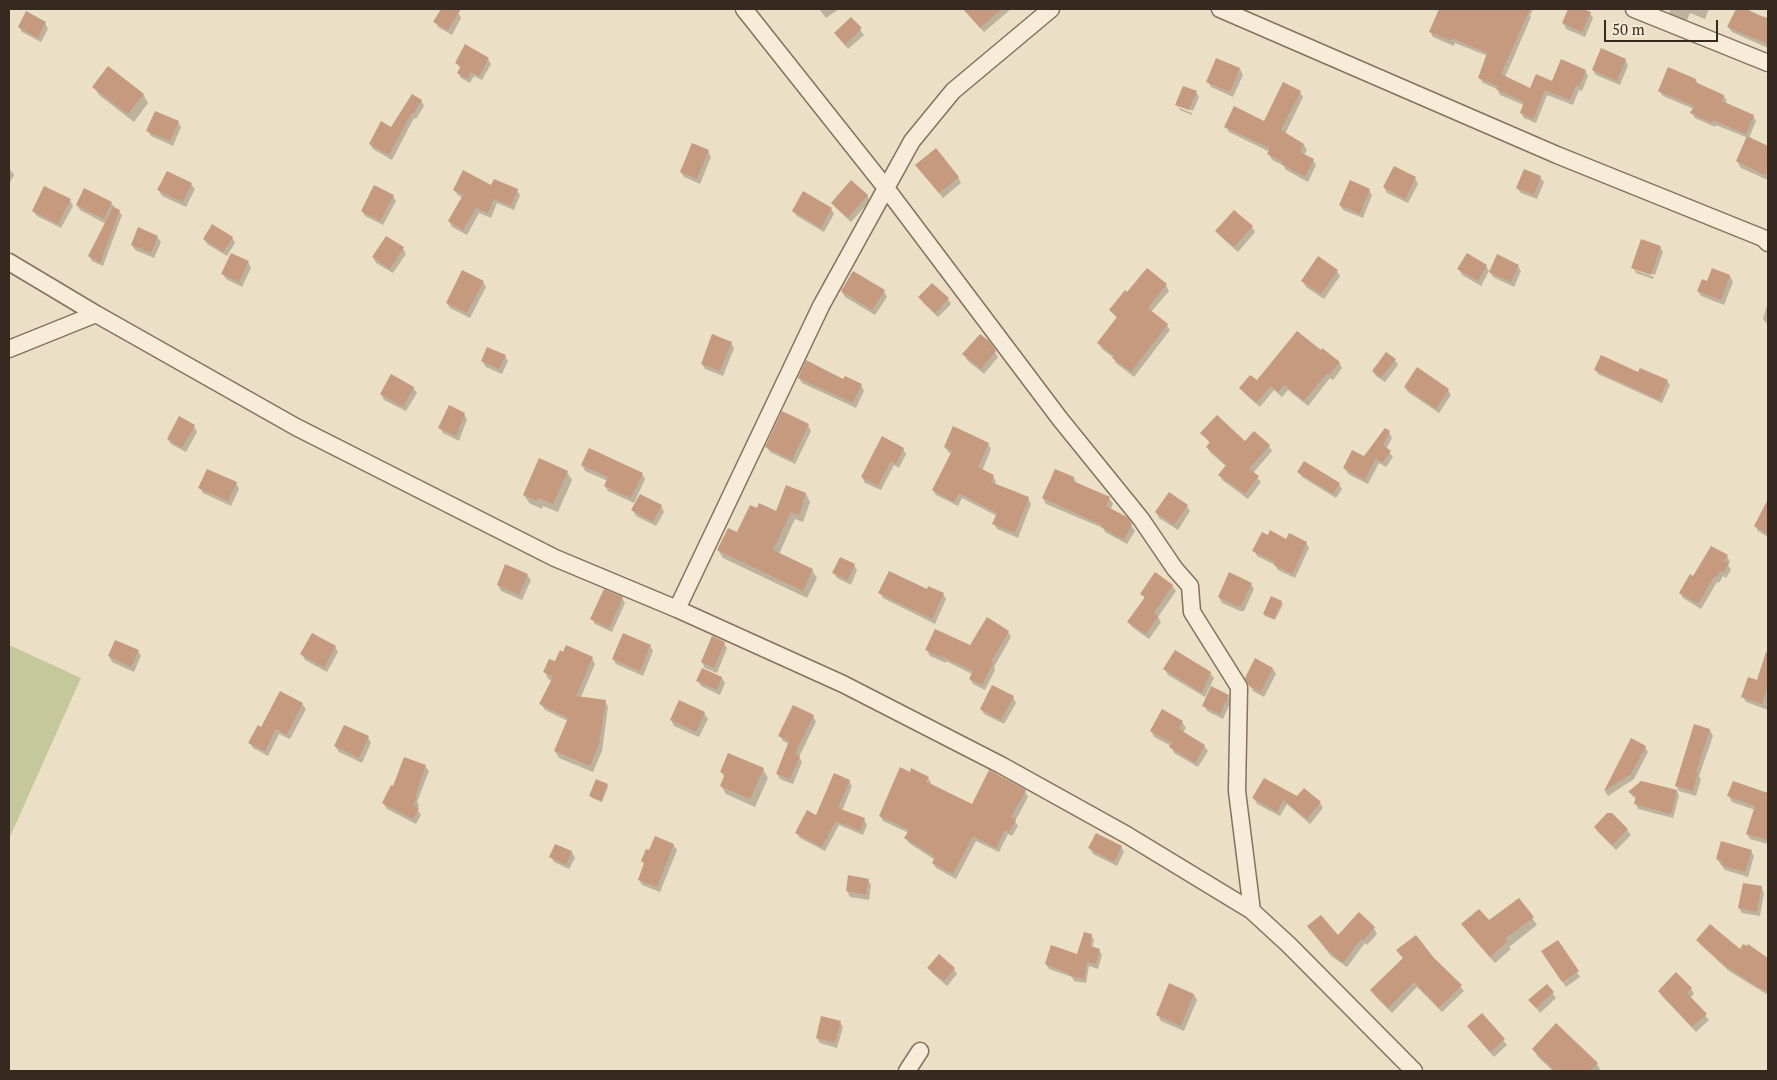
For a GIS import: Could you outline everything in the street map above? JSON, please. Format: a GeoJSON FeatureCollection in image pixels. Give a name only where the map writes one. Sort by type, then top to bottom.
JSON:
{"type":"FeatureCollection","features":[{"type":"Feature","properties":{"kind":"street"},"geometry":{"type":"LineString","coordinates":[[744,9],[886,188],[1060,419],[1141,519],[1175,569],[1190,586],[1192,612],[1239,687],[1237,790],[1252,911]]}},
{"type":"Feature","properties":{"kind":"street"},"geometry":{"type":"LineString","coordinates":[[677,609],[821,306],[912,141],[953,91],[1051,9]]}},
{"type":"Feature","properties":{"kind":"street"},"geometry":{"type":"LineString","coordinates":[[1220,9],[1557,155],[1763,238],[1768,243]]}},
{"type":"Feature","properties":{"kind":"street"},"geometry":{"type":"LineString","coordinates":[[1634,9],[1768,63]]}},
{"type":"Feature","properties":{"kind":"street"},"geometry":{"type":"LineString","coordinates":[[9,262],[96,314],[296,427],[554,558],[677,609],[843,684],[1001,765],[1127,836],[1252,911],[1289,945],[1414,1071]]}},
{"type":"Feature","properties":{"kind":"street"},"geometry":{"type":"LineString","coordinates":[[9,349],[96,314]]}},
{"type":"Feature","properties":{"kind":"street"},"geometry":{"type":"LineString","coordinates":[[907,1071],[920,1051]]}},
{"type":"Feature","properties":{"kind":"green space"},"geometry":{"type":"Polygon","coordinates":[[[9,645],[81,678],[9,839],[9,645]]]}},
{"type":"Feature","properties":{"kind":"building"},"geometry":{"type":"Polygon","coordinates":[[[441,9],[461,9],[448,30],[433,22],[441,9]]]}},
{"type":"Feature","properties":{"kind":"building"},"geometry":{"type":"Polygon","coordinates":[[[963,9],[1002,9],[980,28],[963,9]]]}},
{"type":"Feature","properties":{"kind":"building"},"geometry":{"type":"Polygon","coordinates":[[[1439,9],[1530,9],[1501,74],[1530,88],[1536,74],[1552,81],[1561,59],[1586,70],[1579,87],[1576,85],[1570,100],[1545,90],[1533,119],[1520,113],[1524,102],[1496,89],[1498,86],[1478,78],[1487,53],[1452,38],[1451,41],[1429,32],[1439,9]]]}},
{"type":"Feature","properties":{"kind":"building"},"geometry":{"type":"Polygon","coordinates":[[[1568,9],[1583,9],[1591,12],[1582,32],[1562,23],[1568,9]]]}},
{"type":"Feature","properties":{"kind":"building"},"geometry":{"type":"Polygon","coordinates":[[[1736,9],[1746,9],[1768,19],[1768,44],[1727,27],[1736,9]]]}},
{"type":"Feature","properties":{"kind":"building"},"geometry":{"type":"Polygon","coordinates":[[[26,11],[46,22],[38,38],[18,27],[26,11]]]}},
{"type":"Feature","properties":{"kind":"building"},"geometry":{"type":"Polygon","coordinates":[[[851,17],[862,28],[845,45],[834,33],[851,17]]]}},
{"type":"Feature","properties":{"kind":"building"},"geometry":{"type":"Polygon","coordinates":[[[465,44],[489,58],[479,76],[471,72],[467,79],[457,73],[461,66],[455,63],[465,44]]]}},
{"type":"Feature","properties":{"kind":"building"},"geometry":{"type":"Polygon","coordinates":[[[1601,48],[1626,59],[1617,81],[1592,70],[1601,48]]]}},
{"type":"Feature","properties":{"kind":"building"},"geometry":{"type":"Polygon","coordinates":[[[1216,58],[1240,68],[1230,92],[1206,82],[1216,58]]]}},
{"type":"Feature","properties":{"kind":"building"},"geometry":{"type":"Polygon","coordinates":[[[108,66],[144,94],[128,114],[92,87],[108,66]]]}},
{"type":"Feature","properties":{"kind":"building"},"geometry":{"type":"Polygon","coordinates":[[[1668,67],[1696,79],[1695,82],[1724,95],[1722,101],[1754,115],[1746,134],[1713,120],[1712,123],[1690,113],[1694,106],[1658,91],[1668,67]]]}},
{"type":"Feature","properties":{"kind":"building"},"geometry":{"type":"Polygon","coordinates":[[[1283,82],[1301,91],[1281,130],[1304,144],[1300,152],[1314,159],[1305,177],[1267,154],[1270,148],[1224,127],[1234,106],[1264,121],[1283,82]]]}},
{"type":"Feature","properties":{"kind":"building"},"geometry":{"type":"Polygon","coordinates":[[[1183,86],[1197,91],[1189,110],[1175,105],[1183,86]]]}},
{"type":"Feature","properties":{"kind":"building"},"geometry":{"type":"Polygon","coordinates":[[[412,94],[422,100],[413,114],[411,114],[389,155],[369,144],[381,121],[391,127],[412,94]]]}},
{"type":"Feature","properties":{"kind":"building"},"geometry":{"type":"Polygon","coordinates":[[[155,111],[179,121],[170,141],[146,131],[155,111]]]}},
{"type":"Feature","properties":{"kind":"building"},"geometry":{"type":"Polygon","coordinates":[[[1747,136],[1768,146],[1768,168],[1765,175],[1736,161],[1747,136]]]}},
{"type":"Feature","properties":{"kind":"building"},"geometry":{"type":"Polygon","coordinates":[[[692,143],[709,150],[697,179],[680,172],[692,143]]]}},
{"type":"Feature","properties":{"kind":"building"},"geometry":{"type":"Polygon","coordinates":[[[936,148],[959,177],[939,193],[915,165],[936,148]]]}},
{"type":"Feature","properties":{"kind":"building"},"geometry":{"type":"Polygon","coordinates":[[[1394,166],[1416,177],[1405,199],[1383,187],[1394,166]]]}},
{"type":"Feature","properties":{"kind":"building"},"geometry":{"type":"Polygon","coordinates":[[[1524,169],[1541,176],[1534,195],[1516,188],[1524,169]]]}},
{"type":"Feature","properties":{"kind":"building"},"geometry":{"type":"Polygon","coordinates":[[[463,170],[491,185],[494,179],[518,189],[511,206],[494,199],[488,213],[476,208],[463,230],[448,221],[463,195],[453,190],[463,170]]]}},
{"type":"Feature","properties":{"kind":"building"},"geometry":{"type":"Polygon","coordinates":[[[167,171],[192,183],[183,202],[157,190],[167,171]]]}},
{"type":"Feature","properties":{"kind":"building"},"geometry":{"type":"Polygon","coordinates":[[[851,180],[868,195],[848,218],[831,203],[851,180]]]}},
{"type":"Feature","properties":{"kind":"building"},"geometry":{"type":"Polygon","coordinates":[[[1350,180],[1370,189],[1360,214],[1339,205],[1350,180]]]}},
{"type":"Feature","properties":{"kind":"building"},"geometry":{"type":"Polygon","coordinates":[[[374,185],[394,195],[380,221],[361,211],[374,185]]]}},
{"type":"Feature","properties":{"kind":"building"},"geometry":{"type":"Polygon","coordinates":[[[44,186],[71,199],[58,224],[32,211],[44,186]]]}},
{"type":"Feature","properties":{"kind":"building"},"geometry":{"type":"Polygon","coordinates":[[[84,188],[112,202],[104,219],[76,205],[84,188]]]}},
{"type":"Feature","properties":{"kind":"building"},"geometry":{"type":"Polygon","coordinates":[[[803,191],[832,208],[821,228],[792,211],[803,191]]]}},
{"type":"Feature","properties":{"kind":"building"},"geometry":{"type":"Polygon","coordinates":[[[113,207],[120,210],[100,263],[88,256],[113,207]]]}},
{"type":"Feature","properties":{"kind":"building"},"geometry":{"type":"Polygon","coordinates":[[[1234,210],[1253,226],[1234,247],[1215,231],[1234,210]]]}},
{"type":"Feature","properties":{"kind":"building"},"geometry":{"type":"Polygon","coordinates":[[[212,224],[233,237],[223,252],[203,239],[212,224]]]}},
{"type":"Feature","properties":{"kind":"building"},"geometry":{"type":"Polygon","coordinates":[[[138,227],[158,236],[151,253],[131,245],[138,227]]]}},
{"type":"Feature","properties":{"kind":"building"},"geometry":{"type":"Polygon","coordinates":[[[386,236],[404,247],[390,269],[372,257],[386,236]]]}},
{"type":"Feature","properties":{"kind":"building"},"geometry":{"type":"Polygon","coordinates":[[[1641,239],[1661,246],[1651,275],[1631,268],[1641,239]]]}},
{"type":"Feature","properties":{"kind":"building"},"geometry":{"type":"Polygon","coordinates":[[[231,253],[249,261],[239,282],[221,274],[231,253]]]}},
{"type":"Feature","properties":{"kind":"building"},"geometry":{"type":"Polygon","coordinates":[[[1467,253],[1487,265],[1478,281],[1457,269],[1467,253]]]}},
{"type":"Feature","properties":{"kind":"building"},"geometry":{"type":"Polygon","coordinates":[[[1497,254],[1519,265],[1511,282],[1489,272],[1497,254]]]}},
{"type":"Feature","properties":{"kind":"building"},"geometry":{"type":"Polygon","coordinates":[[[1318,256],[1338,270],[1321,294],[1301,281],[1318,256]]]}},
{"type":"Feature","properties":{"kind":"building"},"geometry":{"type":"Polygon","coordinates":[[[1147,268],[1167,284],[1148,308],[1168,324],[1131,372],[1112,358],[1114,356],[1097,343],[1117,317],[1109,310],[1125,290],[1127,292],[1147,268]]]}},
{"type":"Feature","properties":{"kind":"building"},"geometry":{"type":"Polygon","coordinates":[[[1712,268],[1730,275],[1721,300],[1697,291],[1702,279],[1707,281],[1712,268]]]}},
{"type":"Feature","properties":{"kind":"building"},"geometry":{"type":"Polygon","coordinates":[[[462,270],[484,281],[467,313],[446,303],[462,270]]]}},
{"type":"Feature","properties":{"kind":"building"},"geometry":{"type":"Polygon","coordinates":[[[853,271],[885,290],[872,310],[841,291],[853,271]]]}},
{"type":"Feature","properties":{"kind":"building"},"geometry":{"type":"Polygon","coordinates":[[[932,283],[949,298],[935,313],[918,297],[932,283]]]}},
{"type":"Feature","properties":{"kind":"building"},"geometry":{"type":"Polygon","coordinates":[[[1297,331],[1340,362],[1329,375],[1327,373],[1304,401],[1284,385],[1278,392],[1271,386],[1256,403],[1239,388],[1250,375],[1257,380],[1297,331]]]}},
{"type":"Feature","properties":{"kind":"building"},"geometry":{"type":"Polygon","coordinates":[[[712,334],[732,342],[720,371],[701,364],[712,334]]]}},
{"type":"Feature","properties":{"kind":"building"},"geometry":{"type":"Polygon","coordinates":[[[980,334],[989,341],[996,351],[981,369],[962,354],[980,334]]]}},
{"type":"Feature","properties":{"kind":"building"},"geometry":{"type":"Polygon","coordinates":[[[487,347],[506,355],[499,369],[481,361],[487,347]]]}},
{"type":"Feature","properties":{"kind":"building"},"geometry":{"type":"Polygon","coordinates":[[[1386,352],[1396,359],[1381,378],[1372,371],[1386,352]]]}},
{"type":"Feature","properties":{"kind":"building"},"geometry":{"type":"Polygon","coordinates":[[[1601,355],[1638,372],[1640,368],[1668,380],[1659,400],[1594,370],[1601,355]]]}},
{"type":"Feature","properties":{"kind":"building"},"geometry":{"type":"Polygon","coordinates":[[[806,360],[843,379],[845,376],[862,384],[853,403],[798,378],[806,360]]]}},
{"type":"Feature","properties":{"kind":"building"},"geometry":{"type":"Polygon","coordinates":[[[1417,367],[1449,389],[1436,409],[1404,387],[1417,367]]]}},
{"type":"Feature","properties":{"kind":"building"},"geometry":{"type":"Polygon","coordinates":[[[391,374],[414,387],[403,407],[380,394],[391,374]]]}},
{"type":"Feature","properties":{"kind":"building"},"geometry":{"type":"Polygon","coordinates":[[[449,405],[465,413],[456,436],[438,428],[449,405]]]}},
{"type":"Feature","properties":{"kind":"building"},"geometry":{"type":"Polygon","coordinates":[[[782,411],[809,424],[792,460],[765,447],[782,411]]]}},
{"type":"Feature","properties":{"kind":"building"},"geometry":{"type":"Polygon","coordinates":[[[1217,415],[1245,441],[1254,431],[1270,445],[1249,469],[1259,476],[1245,494],[1218,475],[1226,465],[1206,447],[1210,442],[1200,433],[1217,415]]]}},
{"type":"Feature","properties":{"kind":"building"},"geometry":{"type":"Polygon","coordinates":[[[179,416],[195,425],[182,448],[167,439],[179,416]]]}},
{"type":"Feature","properties":{"kind":"building"},"geometry":{"type":"Polygon","coordinates":[[[953,426],[989,443],[978,467],[994,475],[991,482],[1029,497],[1015,533],[992,524],[997,513],[959,493],[954,502],[932,490],[952,451],[944,447],[953,426]]]}},
{"type":"Feature","properties":{"kind":"building"},"geometry":{"type":"Polygon","coordinates":[[[1385,428],[1390,431],[1383,445],[1391,451],[1382,463],[1376,458],[1365,480],[1343,468],[1352,450],[1364,456],[1385,428]]]}},
{"type":"Feature","properties":{"kind":"building"},"geometry":{"type":"Polygon","coordinates":[[[882,436],[904,448],[896,464],[891,461],[878,486],[861,477],[882,436]]]}},
{"type":"Feature","properties":{"kind":"building"},"geometry":{"type":"Polygon","coordinates":[[[589,448],[643,473],[631,498],[604,486],[608,477],[581,465],[589,448]]]}},
{"type":"Feature","properties":{"kind":"building"},"geometry":{"type":"Polygon","coordinates":[[[539,458],[568,471],[553,504],[539,498],[537,501],[523,495],[539,458]]]}},
{"type":"Feature","properties":{"kind":"building"},"geometry":{"type":"Polygon","coordinates":[[[1304,461],[1340,483],[1333,494],[1297,472],[1304,461]]]}},
{"type":"Feature","properties":{"kind":"building"},"geometry":{"type":"Polygon","coordinates":[[[207,469],[237,482],[228,501],[198,488],[207,469]]]}},
{"type":"Feature","properties":{"kind":"building"},"geometry":{"type":"Polygon","coordinates":[[[1055,469],[1074,477],[1073,481],[1110,497],[1106,506],[1127,517],[1132,524],[1124,540],[1101,527],[1102,525],[1042,498],[1055,469]]]}},
{"type":"Feature","properties":{"kind":"building"},"geometry":{"type":"Polygon","coordinates":[[[786,485],[806,493],[799,515],[791,512],[773,550],[813,569],[803,591],[717,550],[728,528],[737,532],[750,505],[757,508],[759,503],[776,511],[786,485]]]}},
{"type":"Feature","properties":{"kind":"building"},"geometry":{"type":"Polygon","coordinates":[[[1169,492],[1188,505],[1174,525],[1155,512],[1169,492]]]}},
{"type":"Feature","properties":{"kind":"building"},"geometry":{"type":"Polygon","coordinates":[[[640,494],[662,505],[653,522],[631,510],[640,494]]]}},
{"type":"Feature","properties":{"kind":"building"},"geometry":{"type":"Polygon","coordinates":[[[1768,499],[1768,534],[1754,526],[1768,499]]]}},
{"type":"Feature","properties":{"kind":"building"},"geometry":{"type":"Polygon","coordinates":[[[1270,530],[1286,539],[1289,533],[1307,542],[1292,574],[1274,565],[1275,562],[1252,551],[1262,532],[1268,535],[1270,530]]]}},
{"type":"Feature","properties":{"kind":"building"},"geometry":{"type":"Polygon","coordinates":[[[1711,546],[1728,555],[1724,561],[1729,563],[1723,573],[1720,571],[1716,578],[1714,577],[1698,604],[1679,593],[1690,574],[1693,576],[1711,546]]]}},
{"type":"Feature","properties":{"kind":"building"},"geometry":{"type":"Polygon","coordinates":[[[840,557],[855,564],[848,580],[832,573],[840,557]]]}},
{"type":"Feature","properties":{"kind":"building"},"geometry":{"type":"Polygon","coordinates":[[[505,564],[528,574],[519,595],[497,585],[505,564]]]}},
{"type":"Feature","properties":{"kind":"building"},"geometry":{"type":"Polygon","coordinates":[[[889,571],[927,589],[928,586],[944,593],[932,619],[878,593],[889,571]]]}},
{"type":"Feature","properties":{"kind":"building"},"geometry":{"type":"Polygon","coordinates":[[[1155,572],[1173,585],[1154,613],[1158,616],[1146,634],[1127,622],[1145,597],[1140,594],[1155,572]]]}},
{"type":"Feature","properties":{"kind":"building"},"geometry":{"type":"Polygon","coordinates":[[[1229,572],[1252,583],[1241,606],[1236,606],[1218,597],[1229,572]]]}},
{"type":"Feature","properties":{"kind":"building"},"geometry":{"type":"Polygon","coordinates":[[[604,589],[623,597],[609,628],[590,619],[604,589]]]}},
{"type":"Feature","properties":{"kind":"building"},"geometry":{"type":"Polygon","coordinates":[[[1271,596],[1282,601],[1274,619],[1263,614],[1271,596]]]}},
{"type":"Feature","properties":{"kind":"building"},"geometry":{"type":"Polygon","coordinates":[[[987,617],[1009,631],[991,662],[993,663],[982,685],[969,679],[973,671],[925,650],[935,629],[970,645],[987,617]]]}},
{"type":"Feature","properties":{"kind":"building"},"geometry":{"type":"Polygon","coordinates":[[[312,633],[336,646],[324,668],[300,654],[312,633]]]}},
{"type":"Feature","properties":{"kind":"building"},"geometry":{"type":"Polygon","coordinates":[[[623,633],[651,645],[640,671],[612,659],[623,633]]]}},
{"type":"Feature","properties":{"kind":"building"},"geometry":{"type":"Polygon","coordinates":[[[712,636],[725,642],[714,668],[701,662],[712,636]]]}},
{"type":"Feature","properties":{"kind":"building"},"geometry":{"type":"Polygon","coordinates":[[[115,640],[139,650],[131,667],[108,656],[115,640]]]}},
{"type":"Feature","properties":{"kind":"building"},"geometry":{"type":"Polygon","coordinates":[[[566,645],[593,657],[576,696],[606,700],[599,744],[590,766],[554,751],[568,718],[539,704],[553,677],[543,672],[549,659],[555,661],[560,650],[563,652],[566,645]]]}},
{"type":"Feature","properties":{"kind":"building"},"geometry":{"type":"Polygon","coordinates":[[[1175,650],[1211,672],[1202,693],[1163,669],[1175,650]]]}},
{"type":"Feature","properties":{"kind":"building"},"geometry":{"type":"Polygon","coordinates":[[[1766,652],[1768,652],[1768,685],[1762,704],[1741,697],[1748,677],[1757,680],[1766,652]]]}},
{"type":"Feature","properties":{"kind":"building"},"geometry":{"type":"Polygon","coordinates":[[[1255,658],[1273,668],[1261,692],[1249,686],[1245,678],[1255,658]]]}},
{"type":"Feature","properties":{"kind":"building"},"geometry":{"type":"Polygon","coordinates":[[[702,668],[722,677],[717,690],[696,681],[702,668]]]}},
{"type":"Feature","properties":{"kind":"building"},"geometry":{"type":"Polygon","coordinates":[[[992,685],[1014,696],[1001,720],[980,709],[992,685]]]}},
{"type":"Feature","properties":{"kind":"building"},"geometry":{"type":"Polygon","coordinates":[[[1211,686],[1229,695],[1220,714],[1202,706],[1211,686]]]}},
{"type":"Feature","properties":{"kind":"building"},"geometry":{"type":"Polygon","coordinates":[[[280,691],[303,703],[287,735],[276,729],[265,751],[248,743],[258,725],[261,727],[280,691]]]}},
{"type":"Feature","properties":{"kind":"building"},"geometry":{"type":"Polygon","coordinates":[[[679,700],[705,712],[696,732],[670,720],[679,700]]]}},
{"type":"Feature","properties":{"kind":"building"},"geometry":{"type":"Polygon","coordinates":[[[793,705],[814,715],[795,754],[800,756],[790,779],[776,774],[789,741],[778,736],[793,705]]]}},
{"type":"Feature","properties":{"kind":"building"},"geometry":{"type":"Polygon","coordinates":[[[1162,709],[1183,721],[1179,729],[1205,745],[1195,763],[1169,747],[1172,743],[1150,731],[1162,709]]]}},
{"type":"Feature","properties":{"kind":"building"},"geometry":{"type":"Polygon","coordinates":[[[1694,724],[1710,729],[1696,772],[1698,772],[1693,791],[1675,786],[1694,724]]]}},
{"type":"Feature","properties":{"kind":"building"},"geometry":{"type":"Polygon","coordinates":[[[344,725],[369,736],[359,758],[334,746],[344,725]]]}},
{"type":"Feature","properties":{"kind":"building"},"geometry":{"type":"Polygon","coordinates":[[[1631,738],[1646,746],[1631,774],[1604,791],[1631,738]]]}},
{"type":"Feature","properties":{"kind":"building"},"geometry":{"type":"Polygon","coordinates":[[[728,753],[764,768],[750,799],[720,786],[725,774],[720,772],[728,753]]]}},
{"type":"Feature","properties":{"kind":"building"},"geometry":{"type":"Polygon","coordinates":[[[404,757],[426,765],[415,797],[417,798],[413,805],[419,808],[413,819],[382,803],[391,785],[393,786],[404,757]]]}},
{"type":"Feature","properties":{"kind":"building"},"geometry":{"type":"Polygon","coordinates":[[[900,767],[910,772],[911,768],[929,777],[927,782],[972,804],[989,770],[1026,790],[1011,817],[1016,820],[1009,832],[1005,830],[996,848],[973,836],[953,874],[932,863],[935,857],[904,838],[909,830],[879,816],[900,767]]]}},
{"type":"Feature","properties":{"kind":"building"},"geometry":{"type":"Polygon","coordinates":[[[834,773],[850,780],[838,808],[865,818],[860,831],[836,821],[822,847],[795,833],[807,810],[816,815],[834,773]]]}},
{"type":"Feature","properties":{"kind":"building"},"geometry":{"type":"Polygon","coordinates":[[[1264,778],[1297,796],[1304,788],[1321,802],[1307,819],[1283,800],[1277,812],[1252,798],[1264,778]]]}},
{"type":"Feature","properties":{"kind":"building"},"geometry":{"type":"Polygon","coordinates":[[[596,779],[608,784],[601,801],[589,796],[596,779]]]}},
{"type":"Feature","properties":{"kind":"building"},"geometry":{"type":"Polygon","coordinates":[[[1641,781],[1677,790],[1671,814],[1634,804],[1636,796],[1628,792],[1641,781]]]}},
{"type":"Feature","properties":{"kind":"building"},"geometry":{"type":"Polygon","coordinates":[[[1733,781],[1768,793],[1768,840],[1746,834],[1755,806],[1727,796],[1733,781]]]}},
{"type":"Feature","properties":{"kind":"building"},"geometry":{"type":"Polygon","coordinates":[[[1607,813],[1612,813],[1628,829],[1612,845],[1594,827],[1607,813]]]}},
{"type":"Feature","properties":{"kind":"building"},"geometry":{"type":"Polygon","coordinates":[[[1096,833],[1122,846],[1114,862],[1088,848],[1096,833]]]}},
{"type":"Feature","properties":{"kind":"building"},"geometry":{"type":"Polygon","coordinates":[[[655,836],[674,844],[657,887],[638,880],[644,863],[641,861],[646,849],[649,850],[655,836]]]}},
{"type":"Feature","properties":{"kind":"building"},"geometry":{"type":"Polygon","coordinates":[[[1721,841],[1752,850],[1745,872],[1721,865],[1722,861],[1716,859],[1721,841]]]}},
{"type":"Feature","properties":{"kind":"building"},"geometry":{"type":"Polygon","coordinates":[[[555,844],[572,851],[566,865],[549,857],[555,844]]]}},
{"type":"Feature","properties":{"kind":"building"},"geometry":{"type":"Polygon","coordinates":[[[848,875],[869,879],[866,895],[846,891],[848,875]]]}},
{"type":"Feature","properties":{"kind":"building"},"geometry":{"type":"Polygon","coordinates":[[[1743,883],[1762,886],[1757,912],[1738,908],[1743,883]]]}},
{"type":"Feature","properties":{"kind":"building"},"geometry":{"type":"Polygon","coordinates":[[[1519,898],[1534,917],[1505,939],[1508,941],[1490,957],[1461,924],[1479,909],[1489,920],[1519,898]]]}},
{"type":"Feature","properties":{"kind":"building"},"geometry":{"type":"Polygon","coordinates":[[[1359,912],[1375,927],[1363,941],[1361,939],[1343,963],[1327,950],[1307,926],[1321,915],[1338,935],[1359,912]]]}},
{"type":"Feature","properties":{"kind":"building"},"geometry":{"type":"Polygon","coordinates":[[[1710,924],[1740,949],[1743,944],[1747,946],[1748,944],[1768,958],[1768,992],[1725,966],[1696,940],[1710,924]]]}},
{"type":"Feature","properties":{"kind":"building"},"geometry":{"type":"Polygon","coordinates":[[[1084,932],[1092,934],[1090,946],[1100,949],[1096,964],[1087,962],[1084,979],[1070,976],[1070,974],[1045,964],[1051,945],[1077,954],[1084,932]]]}},
{"type":"Feature","properties":{"kind":"building"},"geometry":{"type":"Polygon","coordinates":[[[1416,935],[1434,958],[1462,985],[1439,1008],[1414,982],[1388,1008],[1370,990],[1403,958],[1396,950],[1416,935]]]}},
{"type":"Feature","properties":{"kind":"building"},"geometry":{"type":"Polygon","coordinates":[[[1558,940],[1579,971],[1562,982],[1541,951],[1558,940]]]}},
{"type":"Feature","properties":{"kind":"building"},"geometry":{"type":"Polygon","coordinates":[[[939,954],[955,968],[944,981],[927,968],[939,954]]]}},
{"type":"Feature","properties":{"kind":"building"},"geometry":{"type":"Polygon","coordinates":[[[1676,972],[1692,988],[1687,993],[1707,1014],[1692,1027],[1658,991],[1676,972]]]}},
{"type":"Feature","properties":{"kind":"building"},"geometry":{"type":"Polygon","coordinates":[[[1169,983],[1194,994],[1181,1026],[1156,1015],[1169,983]]]}},
{"type":"Feature","properties":{"kind":"building"},"geometry":{"type":"Polygon","coordinates":[[[1547,984],[1554,992],[1536,1008],[1528,1000],[1547,984]]]}},
{"type":"Feature","properties":{"kind":"building"},"geometry":{"type":"Polygon","coordinates":[[[1482,1013],[1505,1039],[1490,1052],[1467,1026],[1482,1013]]]}},
{"type":"Feature","properties":{"kind":"building"},"geometry":{"type":"Polygon","coordinates":[[[821,1016],[841,1021],[835,1043],[816,1038],[821,1016]]]}},
{"type":"Feature","properties":{"kind":"building"},"geometry":{"type":"Polygon","coordinates":[[[1556,1023],[1598,1063],[1590,1071],[1555,1071],[1532,1049],[1556,1023]]]}}]}
